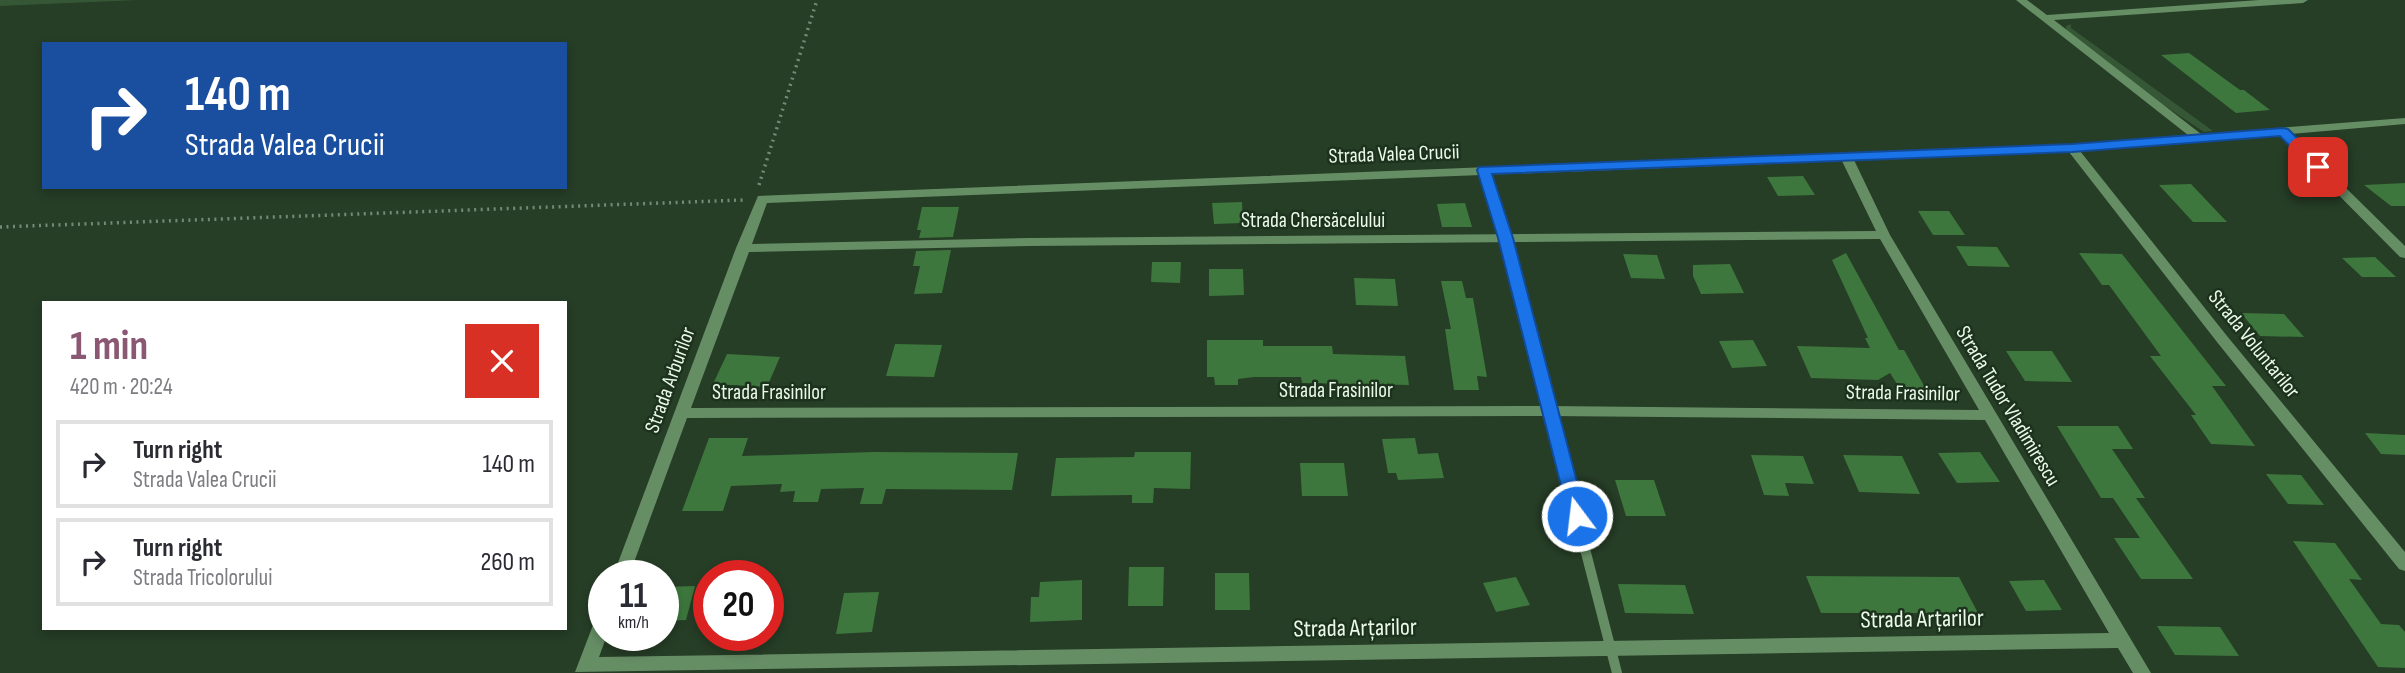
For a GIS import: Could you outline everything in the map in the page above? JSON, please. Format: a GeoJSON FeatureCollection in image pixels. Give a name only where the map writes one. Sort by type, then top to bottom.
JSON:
{"type":"FeatureCollection","features":[{"type":"Feature","properties":{"kind":"street"},"geometry":{"type":"LineString","coordinates":[[2021,0],[2200,139]]}},
{"type":"Feature","properties":{"kind":"street"},"geometry":{"type":"LineString","coordinates":[[2045,18],[2303,0]]}},
{"type":"Feature","properties":{"kind":"street","name":"Strada Valea Crucii"},"geometry":{"type":"LineString","coordinates":[[758,195],[2072,148],[2405,121]]}},
{"type":"Feature","properties":{"kind":"street"},"geometry":{"type":"LineString","coordinates":[[2283,132],[2405,254]]}},
{"type":"Feature","properties":{"kind":"street","name":"Strada Voluntarilor"},"geometry":{"type":"LineString","coordinates":[[2072,148],[2222,339],[2405,564]]}},
{"type":"Feature","properties":{"kind":"street","name":"Strada Tudor Vladimirescu"},"geometry":{"type":"LineString","coordinates":[[1846,156],[1884,235],[2142,673]]}},
{"type":"Feature","properties":{"kind":"street","name":"Strada Arburilor"},"geometry":{"type":"LineString","coordinates":[[627,560],[742,248],[758,195]]}},
{"type":"Feature","properties":{"kind":"street","name":"Strada Chersăcelului"},"geometry":{"type":"LineString","coordinates":[[742,248],[1884,235]]}},
{"type":"Feature","properties":{"kind":"street","name":"Strada Frasinilor"},"geometry":{"type":"LineString","coordinates":[[682,413],[1548,411],[1989,415]]}},
{"type":"Feature","properties":{"kind":"street","name":"Strada Arțarilor"},"geometry":{"type":"LineString","coordinates":[[585,669],[2124,640]]}},
{"type":"Feature","properties":{"kind":"street"},"geometry":{"type":"LineString","coordinates":[[585,669],[592,651]]}},
{"type":"Feature","properties":{"kind":"lane"},"geometry":{"type":"LineString","coordinates":[[1484,170],[1505,238],[1616,673]]}},
{"type":"Feature","properties":{"kind":"path"},"geometry":{"type":"LineString","coordinates":[[0,227],[758,195],[817,0]]}},
{"type":"Feature","properties":{"kind":"green space"},"geometry":{"type":"Polygon","coordinates":[[[0,0],[139,0],[0,6],[0,0]]]}},
{"type":"Feature","properties":{"kind":"green space"},"geometry":{"type":"Polygon","coordinates":[[[2071,24],[2071,28],[2213,131],[2204,132],[2150,96],[2066,31],[2066,26],[2071,24]]]}},
{"type":"Feature","properties":{"kind":"building"},"geometry":{"type":"Polygon","coordinates":[[[2189,53],[2270,110],[2236,113],[2161,55],[2189,53]]]}},
{"type":"Feature","properties":{"kind":"building"},"geometry":{"type":"Polygon","coordinates":[[[1803,176],[1815,195],[1778,196],[1767,177],[1803,176]]]}},
{"type":"Feature","properties":{"kind":"building"},"geometry":{"type":"Polygon","coordinates":[[[2405,183],[2405,206],[2391,206],[2364,185],[2405,183]]]}},
{"type":"Feature","properties":{"kind":"building"},"geometry":{"type":"Polygon","coordinates":[[[2191,184],[2227,222],[2193,222],[2159,185],[2191,184]]]}},
{"type":"Feature","properties":{"kind":"building"},"geometry":{"type":"Polygon","coordinates":[[[1242,202],[1243,223],[1214,224],[1212,203],[1242,202]]]}},
{"type":"Feature","properties":{"kind":"building"},"geometry":{"type":"Polygon","coordinates":[[[1465,203],[1472,227],[1442,227],[1437,204],[1465,203]]]}},
{"type":"Feature","properties":{"kind":"building"},"geometry":{"type":"Polygon","coordinates":[[[922,207],[959,207],[953,237],[919,238],[921,230],[917,230],[922,207]]]}},
{"type":"Feature","properties":{"kind":"building"},"geometry":{"type":"Polygon","coordinates":[[[1918,211],[1949,211],[1965,235],[1933,235],[1918,211]]]}},
{"type":"Feature","properties":{"kind":"building"},"geometry":{"type":"Polygon","coordinates":[[[1956,246],[1997,247],[2010,267],[1968,266],[1956,246]]]}},
{"type":"Feature","properties":{"kind":"building"},"geometry":{"type":"Polygon","coordinates":[[[951,250],[942,293],[914,294],[920,266],[913,266],[916,251],[951,250]]]}},
{"type":"Feature","properties":{"kind":"building"},"geometry":{"type":"Polygon","coordinates":[[[1846,253],[1899,350],[1904,350],[1926,389],[1900,389],[1890,373],[1878,380],[1811,378],[1797,346],[1870,348],[1865,338],[1868,338],[1832,260],[1846,253]]]}},
{"type":"Feature","properties":{"kind":"building"},"geometry":{"type":"Polygon","coordinates":[[[2079,253],[2122,254],[2226,386],[2212,386],[2255,446],[2211,444],[2191,415],[2196,415],[2150,356],[2161,356],[2109,285],[2102,285],[2079,253]]]}},
{"type":"Feature","properties":{"kind":"building"},"geometry":{"type":"Polygon","coordinates":[[[1623,254],[1657,255],[1665,279],[1631,278],[1623,254]]]}},
{"type":"Feature","properties":{"kind":"building"},"geometry":{"type":"Polygon","coordinates":[[[2375,257],[2396,277],[2362,277],[2342,258],[2375,257]]]}},
{"type":"Feature","properties":{"kind":"building"},"geometry":{"type":"Polygon","coordinates":[[[1152,262],[1181,262],[1180,283],[1151,282],[1152,262]]]}},
{"type":"Feature","properties":{"kind":"building"},"geometry":{"type":"Polygon","coordinates":[[[1730,264],[1744,293],[1701,294],[1693,276],[1693,265],[1730,264]]]}},
{"type":"Feature","properties":{"kind":"building"},"geometry":{"type":"Polygon","coordinates":[[[1209,269],[1243,269],[1244,295],[1209,296],[1209,269]]]}},
{"type":"Feature","properties":{"kind":"building"},"geometry":{"type":"Polygon","coordinates":[[[1354,278],[1395,279],[1398,306],[1356,305],[1354,278]]]}},
{"type":"Feature","properties":{"kind":"building"},"geometry":{"type":"Polygon","coordinates":[[[1441,281],[1462,281],[1466,298],[1473,298],[1487,377],[1477,376],[1479,390],[1454,390],[1445,329],[1451,329],[1441,281]]]}},
{"type":"Feature","properties":{"kind":"building"},"geometry":{"type":"Polygon","coordinates":[[[2241,313],[2284,314],[2304,337],[2260,336],[2241,313]]]}},
{"type":"Feature","properties":{"kind":"building"},"geometry":{"type":"Polygon","coordinates":[[[1207,340],[1263,340],[1263,346],[1332,346],[1333,354],[1405,356],[1409,385],[1302,383],[1301,377],[1254,377],[1238,379],[1238,385],[1215,385],[1214,377],[1207,377],[1207,340]]]}},
{"type":"Feature","properties":{"kind":"building"},"geometry":{"type":"Polygon","coordinates":[[[1753,340],[1767,366],[1732,368],[1719,341],[1753,340]]]}},
{"type":"Feature","properties":{"kind":"building"},"geometry":{"type":"Polygon","coordinates":[[[895,344],[942,345],[934,377],[886,376],[895,344]]]}},
{"type":"Feature","properties":{"kind":"building"},"geometry":{"type":"Polygon","coordinates":[[[2006,351],[2052,351],[2072,382],[2025,381],[2006,351]]]}},
{"type":"Feature","properties":{"kind":"building"},"geometry":{"type":"Polygon","coordinates":[[[727,354],[780,357],[767,387],[713,384],[727,354]]]}},
{"type":"Feature","properties":{"kind":"building"},"geometry":{"type":"Polygon","coordinates":[[[2057,426],[2118,426],[2133,449],[2112,449],[2145,498],[2136,498],[2193,579],[2141,579],[2114,538],[2140,538],[2113,498],[2101,498],[2057,426]]]}},
{"type":"Feature","properties":{"kind":"building"},"geometry":{"type":"Polygon","coordinates":[[[2365,433],[2405,435],[2405,455],[2381,454],[2365,433]]]}},
{"type":"Feature","properties":{"kind":"building"},"geometry":{"type":"Polygon","coordinates":[[[709,438],[748,438],[742,456],[874,452],[1018,453],[1012,490],[886,489],[882,504],[860,504],[864,488],[821,489],[818,502],[793,502],[795,491],[780,492],[782,484],[731,486],[723,511],[682,511],[709,438]]]}},
{"type":"Feature","properties":{"kind":"building"},"geometry":{"type":"Polygon","coordinates":[[[1415,438],[1418,454],[1438,453],[1444,478],[1398,480],[1396,473],[1388,473],[1382,439],[1415,438]]]}},
{"type":"Feature","properties":{"kind":"building"},"geometry":{"type":"Polygon","coordinates":[[[1135,452],[1191,452],[1190,489],[1154,488],[1153,503],[1132,503],[1132,495],[1051,496],[1056,458],[1134,457],[1135,452]]]}},
{"type":"Feature","properties":{"kind":"building"},"geometry":{"type":"Polygon","coordinates":[[[1980,452],[2000,482],[1957,483],[1938,453],[1980,452]]]}},
{"type":"Feature","properties":{"kind":"building"},"geometry":{"type":"Polygon","coordinates":[[[1751,455],[1803,456],[1814,484],[1785,483],[1789,496],[1764,495],[1751,455]]]}},
{"type":"Feature","properties":{"kind":"building"},"geometry":{"type":"Polygon","coordinates":[[[1843,455],[1902,456],[1920,494],[1859,492],[1843,455]]]}},
{"type":"Feature","properties":{"kind":"building"},"geometry":{"type":"Polygon","coordinates":[[[1300,463],[1344,463],[1348,496],[1302,496],[1300,463]]]}},
{"type":"Feature","properties":{"kind":"building"},"geometry":{"type":"Polygon","coordinates":[[[2266,474],[2301,475],[2324,505],[2288,504],[2266,474]]]}},
{"type":"Feature","properties":{"kind":"building"},"geometry":{"type":"Polygon","coordinates":[[[1615,480],[1654,480],[1666,516],[1626,516],[1615,480]]]}},
{"type":"Feature","properties":{"kind":"building"},"geometry":{"type":"Polygon","coordinates":[[[2293,541],[2335,543],[2362,580],[2349,579],[2381,624],[2399,625],[2405,632],[2405,668],[2378,667],[2293,541]]]}},
{"type":"Feature","properties":{"kind":"building"},"geometry":{"type":"Polygon","coordinates":[[[1129,567],[1164,567],[1163,606],[1128,606],[1129,567]]]}},
{"type":"Feature","properties":{"kind":"building"},"geometry":{"type":"Polygon","coordinates":[[[1215,573],[1249,573],[1250,610],[1215,610],[1215,573]]]}},
{"type":"Feature","properties":{"kind":"building"},"geometry":{"type":"Polygon","coordinates":[[[1806,576],[1959,577],[1978,613],[1821,613],[1806,576]]]}},
{"type":"Feature","properties":{"kind":"building"},"geometry":{"type":"Polygon","coordinates":[[[1516,577],[1530,605],[1496,612],[1483,583],[1516,577]]]}},
{"type":"Feature","properties":{"kind":"building"},"geometry":{"type":"Polygon","coordinates":[[[1082,580],[1082,620],[1030,622],[1031,597],[1039,597],[1040,582],[1082,580]]]}},
{"type":"Feature","properties":{"kind":"building"},"geometry":{"type":"Polygon","coordinates":[[[2044,580],[2062,610],[2026,611],[2009,581],[2044,580]]]}},
{"type":"Feature","properties":{"kind":"building"},"geometry":{"type":"Polygon","coordinates":[[[1618,584],[1685,585],[1694,614],[1625,613],[1618,584]]]}},
{"type":"Feature","properties":{"kind":"building"},"geometry":{"type":"Polygon","coordinates":[[[679,586],[693,586],[686,620],[679,620],[679,586]]]}},
{"type":"Feature","properties":{"kind":"building"},"geometry":{"type":"Polygon","coordinates":[[[879,592],[872,632],[836,634],[844,593],[879,592]]]}},
{"type":"Feature","properties":{"kind":"building"},"geometry":{"type":"Polygon","coordinates":[[[2157,626],[2220,627],[2239,656],[2175,655],[2157,626]]]}},
{"type":"Feature","properties":{"kind":"route"},"geometry":{"type":"LineString","coordinates":[[1577,516],[1505,238],[1484,170],[2072,148],[2283,132],[2318,167]]}}]}
